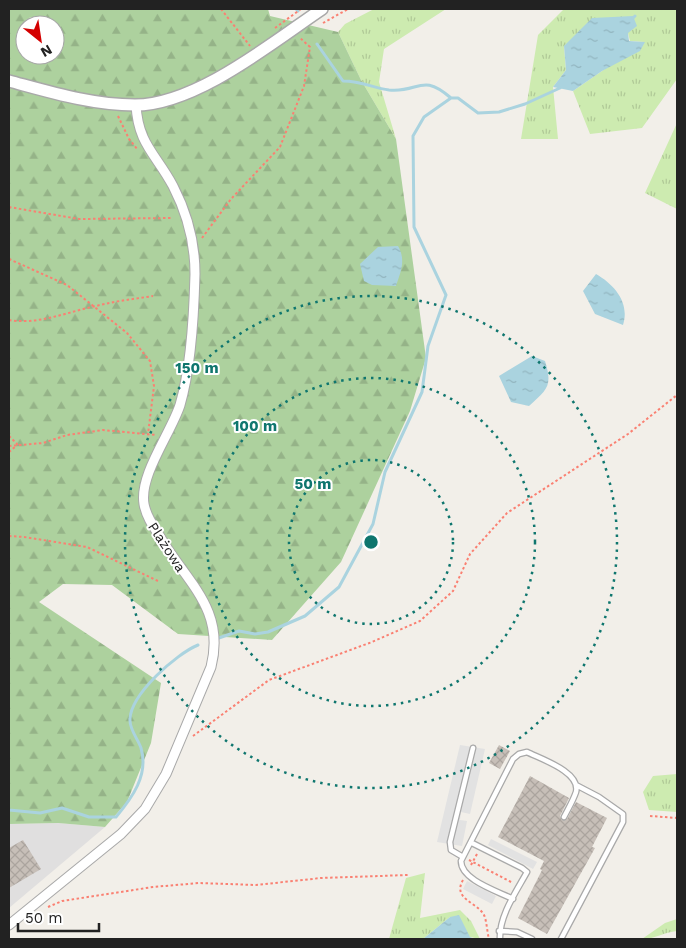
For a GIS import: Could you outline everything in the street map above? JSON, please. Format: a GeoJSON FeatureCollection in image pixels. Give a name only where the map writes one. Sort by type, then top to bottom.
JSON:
{"type":"FeatureCollection","features":[{"type":"Feature","properties":{"kind":"street"},"geometry":{"type":"LineString","coordinates":[[9,81],[78,99],[136,105],[170,99],[197,89],[322,9]]}},
{"type":"Feature","properties":{"kind":"street","name":"Plażowa"},"geometry":{"type":"LineString","coordinates":[[9,925],[122,834],[145,809],[166,774],[211,666],[214,652],[215,637],[209,611],[203,598],[173,559],[149,519],[144,504],[148,478],[179,406],[186,374],[194,290],[193,247],[186,216],[173,186],[143,141],[138,129],[136,105]]}},
{"type":"Feature","properties":{"kind":"lane"},"geometry":{"type":"LineString","coordinates":[[464,857],[451,850],[450,842],[473,748]]}},
{"type":"Feature","properties":{"kind":"lane"},"geometry":{"type":"LineString","coordinates":[[513,899],[466,875],[461,868],[464,857],[513,759],[519,754],[527,752],[566,771],[573,777],[576,792],[564,817]]}},
{"type":"Feature","properties":{"kind":"lane"},"geometry":{"type":"LineString","coordinates":[[561,939],[623,822],[623,814],[617,808],[576,785]]}},
{"type":"Feature","properties":{"kind":"lane"},"geometry":{"type":"LineString","coordinates":[[472,843],[527,872],[499,931],[500,939]]}},
{"type":"Feature","properties":{"kind":"lane"},"geometry":{"type":"LineString","coordinates":[[499,931],[517,932],[532,939]]}},
{"type":"Feature","properties":{"kind":"path"},"geometry":{"type":"LineString","coordinates":[[221,9],[256,53]]}},
{"type":"Feature","properties":{"kind":"path"},"geometry":{"type":"LineString","coordinates":[[193,247],[231,199],[280,147],[304,86],[310,47],[298,36]]}},
{"type":"Feature","properties":{"kind":"path"},"geometry":{"type":"LineString","coordinates":[[9,207],[79,219],[173,218]]}},
{"type":"Feature","properties":{"kind":"path"},"geometry":{"type":"LineString","coordinates":[[9,259],[67,285],[127,334],[150,361],[154,386],[148,434]]}},
{"type":"Feature","properties":{"kind":"path"},"geometry":{"type":"LineString","coordinates":[[9,320],[21,322],[70,314],[95,306],[153,296]]}},
{"type":"Feature","properties":{"kind":"path"},"geometry":{"type":"LineString","coordinates":[[188,740],[269,680],[363,646],[420,621],[453,591],[470,554],[506,513],[628,434],[677,395]]}},
{"type":"Feature","properties":{"kind":"path"},"geometry":{"type":"LineString","coordinates":[[9,449],[18,445],[43,443],[67,436],[103,430],[148,434],[166,438]]}},
{"type":"Feature","properties":{"kind":"path"},"geometry":{"type":"LineString","coordinates":[[9,436],[18,445]]}},
{"type":"Feature","properties":{"kind":"path"},"geometry":{"type":"LineString","coordinates":[[9,449],[18,445]]}},
{"type":"Feature","properties":{"kind":"path"},"geometry":{"type":"LineString","coordinates":[[9,536],[87,547],[160,582]]}},
{"type":"Feature","properties":{"kind":"path"},"geometry":{"type":"LineString","coordinates":[[650,816],[677,818]]}},
{"type":"Feature","properties":{"kind":"path"},"geometry":{"type":"LineString","coordinates":[[480,847],[461,884],[461,896],[484,915],[489,939]]}},
{"type":"Feature","properties":{"kind":"path"},"geometry":{"type":"LineString","coordinates":[[464,857],[520,886]]}},
{"type":"Feature","properties":{"kind":"path"},"geometry":{"type":"LineString","coordinates":[[46,909],[62,901],[153,887],[199,883],[256,885],[320,878],[408,875]]}},
{"type":"Feature","properties":{"kind":"shaded area"},"geometry":{"type":"Polygon","coordinates":[[[460,745],[485,749],[470,814],[461,812],[460,820],[467,821],[462,846],[437,842],[460,745]]]}},
{"type":"Feature","properties":{"kind":"shaded area"},"geometry":{"type":"Polygon","coordinates":[[[58,823],[105,827],[9,908],[9,824],[58,823]]]}},
{"type":"Feature","properties":{"kind":"shaded area"},"geometry":{"type":"Polygon","coordinates":[[[491,839],[537,862],[533,869],[488,845],[491,839]]]}},
{"type":"Feature","properties":{"kind":"shaded area"},"geometry":{"type":"Polygon","coordinates":[[[467,881],[496,896],[492,904],[463,889],[467,881]]]}},
{"type":"Feature","properties":{"kind":"green space"},"geometry":{"type":"Polygon","coordinates":[[[9,9],[268,9],[270,16],[338,32],[361,80],[396,139],[426,358],[410,411],[341,562],[272,640],[178,634],[112,585],[63,584],[39,602],[161,683],[151,743],[127,802],[105,827],[58,823],[9,824],[9,9]]]}},
{"type":"Feature","properties":{"kind":"green space"},"geometry":{"type":"Polygon","coordinates":[[[374,9],[446,9],[384,49],[379,82],[396,139],[361,80],[338,32],[345,24],[374,9]]]}},
{"type":"Feature","properties":{"kind":"green space"},"geometry":{"type":"Polygon","coordinates":[[[564,9],[677,10],[677,79],[642,128],[590,134],[573,91],[644,42],[630,41],[628,33],[564,46],[566,70],[553,87],[558,139],[521,139],[538,35],[564,9]]]}},
{"type":"Feature","properties":{"kind":"green space"},"geometry":{"type":"Polygon","coordinates":[[[677,123],[677,209],[645,193],[677,123]]]}},
{"type":"Feature","properties":{"kind":"green space"},"geometry":{"type":"Polygon","coordinates":[[[677,774],[677,812],[649,810],[643,792],[653,776],[677,774]]]}},
{"type":"Feature","properties":{"kind":"green space"},"geometry":{"type":"Polygon","coordinates":[[[425,873],[420,918],[460,910],[471,921],[480,939],[470,937],[450,917],[423,939],[389,939],[406,878],[425,873]]]}},
{"type":"Feature","properties":{"kind":"green space"},"geometry":{"type":"Polygon","coordinates":[[[677,919],[677,931],[642,939],[665,923],[677,919]]]}},
{"type":"Feature","properties":{"kind":"water"},"geometry":{"type":"Polygon","coordinates":[[[633,16],[637,26],[628,33],[629,41],[645,42],[640,51],[602,71],[573,91],[553,87],[566,70],[564,46],[592,18],[633,16]]]}},
{"type":"Feature","properties":{"kind":"water"},"geometry":{"type":"Polygon","coordinates":[[[398,246],[402,261],[396,286],[372,285],[364,281],[360,264],[378,247],[398,246]]]}},
{"type":"Feature","properties":{"kind":"water"},"geometry":{"type":"Polygon","coordinates":[[[596,274],[615,289],[623,302],[625,317],[623,325],[595,314],[583,291],[596,274]]]}},
{"type":"Feature","properties":{"kind":"water"},"geometry":{"type":"Polygon","coordinates":[[[532,356],[545,361],[548,376],[547,387],[529,406],[511,402],[499,376],[532,356]]]}},
{"type":"Feature","properties":{"kind":"water"},"geometry":{"type":"Polygon","coordinates":[[[459,915],[470,937],[475,939],[423,939],[450,917],[459,915]]]}},
{"type":"Feature","properties":{"kind":"building"},"geometry":{"type":"Polygon","coordinates":[[[499,745],[510,751],[500,769],[489,763],[499,745]]]}},
{"type":"Feature","properties":{"kind":"building"},"geometry":{"type":"Polygon","coordinates":[[[530,776],[569,798],[560,816],[562,820],[567,819],[576,802],[607,818],[592,847],[595,848],[547,934],[518,918],[542,870],[540,869],[544,861],[498,837],[530,776]]]}},
{"type":"Feature","properties":{"kind":"building"},"geometry":{"type":"Polygon","coordinates":[[[23,840],[41,869],[9,888],[9,848],[23,840]]]}},
{"type":"Feature","properties":{"kind":"waterway"},"geometry":{"type":"LineString","coordinates":[[317,44],[343,81],[356,82],[389,90],[408,89],[420,85],[433,86],[451,98]]}},
{"type":"Feature","properties":{"kind":"waterway"},"geometry":{"type":"LineString","coordinates":[[216,639],[239,631],[255,634],[268,632],[305,616],[339,587],[373,524],[385,472],[422,392],[428,346],[446,295],[414,227],[413,136],[424,117],[451,98],[458,98],[478,113],[499,112],[525,104],[560,88]]}},
{"type":"Feature","properties":{"kind":"waterway"},"geometry":{"type":"LineString","coordinates":[[9,810],[40,813],[62,808],[89,817],[116,817],[138,785],[143,768],[141,748],[130,723],[132,709],[138,698],[156,676],[178,657],[198,645]]}}]}
